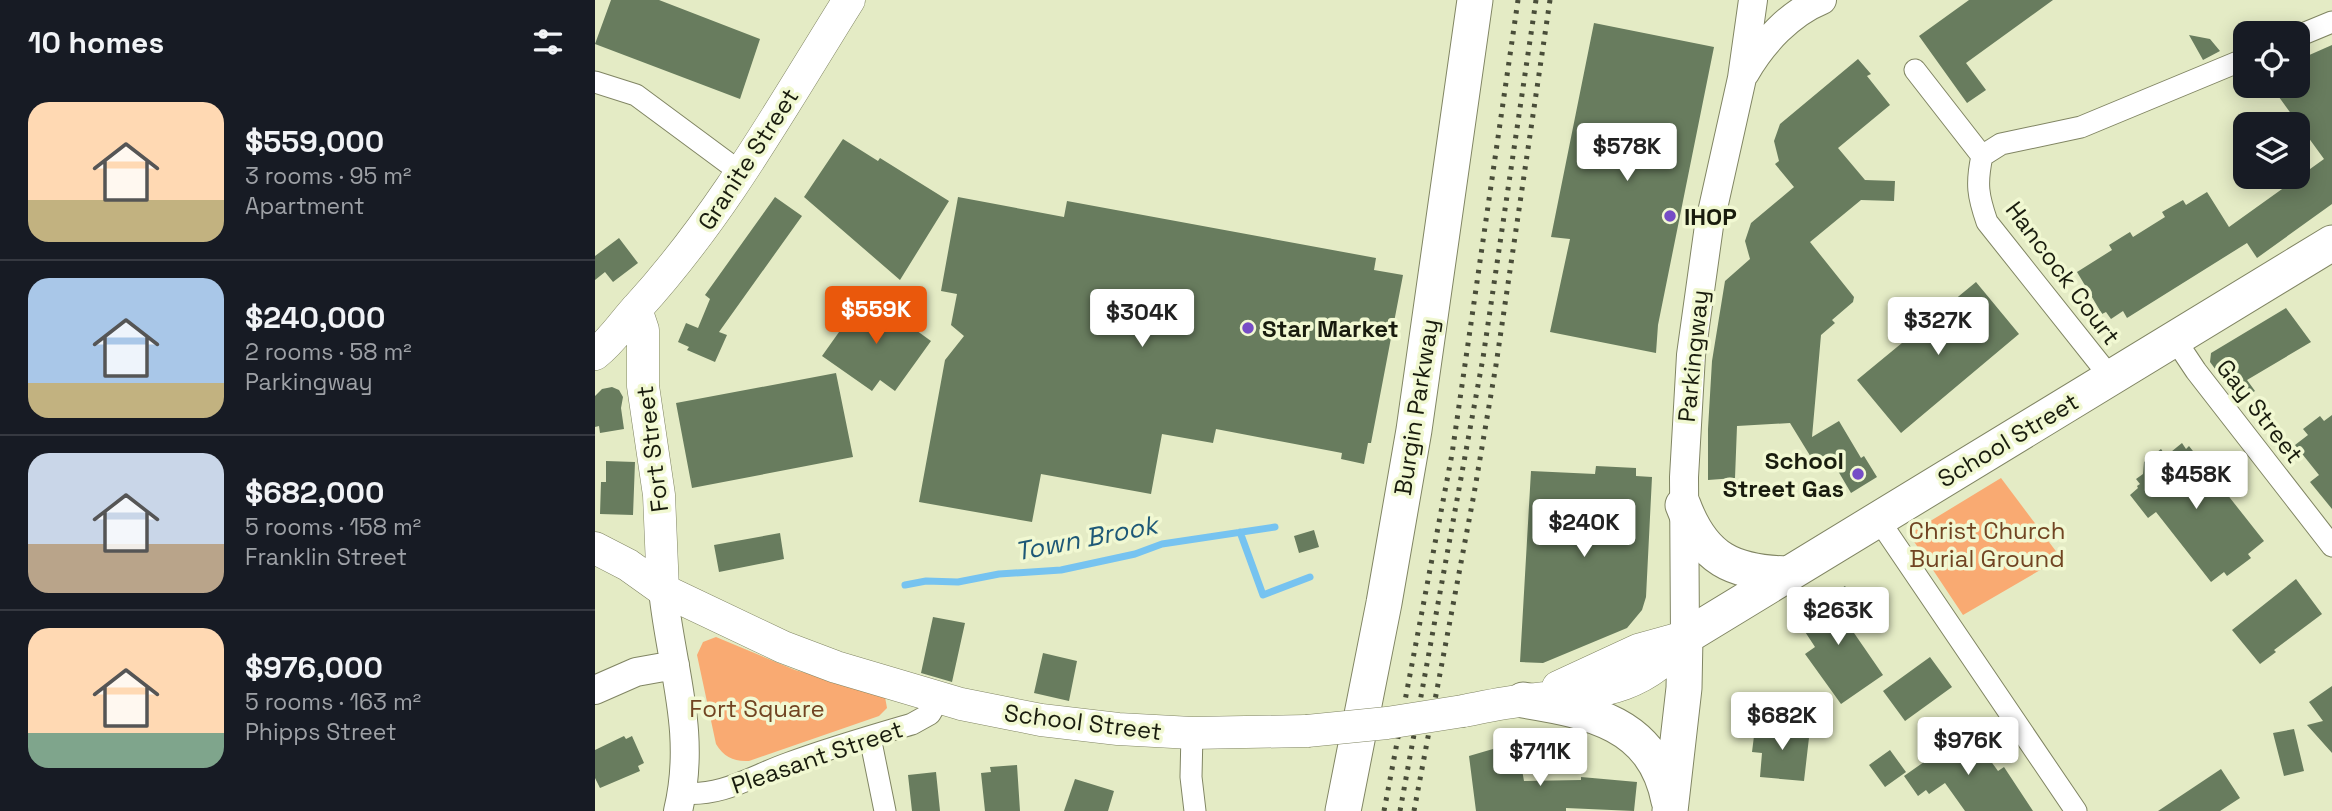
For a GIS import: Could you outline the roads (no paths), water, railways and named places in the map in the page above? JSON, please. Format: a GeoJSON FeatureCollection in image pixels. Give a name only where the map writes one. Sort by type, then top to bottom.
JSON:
{"type":"FeatureCollection","features":[{"type":"Feature","properties":{"kind":"main road","name":"Granite Street"},"geometry":{"type":"LineString","coordinates":[[595,354],[615,336],[677,263],[740,172],[849,0]]}},
{"type":"Feature","properties":{"kind":"main road","name":"Burgin Parkway"},"geometry":{"type":"LineString","coordinates":[[1343,811],[1384,603],[1414,430],[1475,0]]}},
{"type":"Feature","properties":{"kind":"main road","name":"School Street"},"geometry":{"type":"LineString","coordinates":[[595,569],[663,590],[807,657],[984,709],[1041,720],[1118,729],[1192,733],[1307,731],[1387,723],[1523,700],[1601,691],[1640,678],[1664,663],[1685,637],[2174,338],[2331,246]]}},
{"type":"Feature","properties":{"kind":"main road","name":"Granite Street"},"geometry":{"type":"LineString","coordinates":[[595,331],[636,309]]}},
{"type":"Feature","properties":{"kind":"main road","name":"Fort Street"},"geometry":{"type":"LineString","coordinates":[[636,309],[643,330],[643,386],[659,495],[663,590]]}},
{"type":"Feature","properties":{"kind":"main road"},"geometry":{"type":"LineString","coordinates":[[1683,505],[1697,535],[1725,563],[1751,572],[1788,575]]}},
{"type":"Feature","properties":{"kind":"main road","name":"School Street"},"geometry":{"type":"LineString","coordinates":[[595,548],[628,565],[663,590]]}},
{"type":"Feature","properties":{"kind":"main road"},"geometry":{"type":"LineString","coordinates":[[1670,810],[1683,688],[1685,637]]}},
{"type":"Feature","properties":{"kind":"main road"},"geometry":{"type":"LineString","coordinates":[[1523,700],[1587,713],[1620,727],[1644,749],[1654,763],[1667,792],[1670,810]]}},
{"type":"Feature","properties":{"kind":"street","name":"Parkingway"},"geometry":{"type":"LineString","coordinates":[[1685,637],[1683,505],[1688,388],[1694,325],[1716,191],[1742,78],[1753,0]]}},
{"type":"Feature","properties":{"kind":"street","name":"Parkingway"},"geometry":{"type":"LineString","coordinates":[[1742,78],[1753,58],[1779,29],[1807,6],[1822,0]]}},
{"type":"Feature","properties":{"kind":"street"},"geometry":{"type":"LineString","coordinates":[[2310,31],[2332,22]]}},
{"type":"Feature","properties":{"kind":"street"},"geometry":{"type":"LineString","coordinates":[[1915,70],[1982,156],[2001,144],[2081,127],[2233,64]]}},
{"type":"Feature","properties":{"kind":"street"},"geometry":{"type":"LineString","coordinates":[[595,82],[636,95],[740,172]]}},
{"type":"Feature","properties":{"kind":"street","name":"Hancock Court"},"geometry":{"type":"LineString","coordinates":[[1982,156],[1977,177],[1979,199],[1987,222],[2111,378]]}},
{"type":"Feature","properties":{"kind":"street","name":"Gay Street"},"geometry":{"type":"LineString","coordinates":[[2174,338],[2196,371],[2332,546]]}},
{"type":"Feature","properties":{"kind":"street"},"geometry":{"type":"LineString","coordinates":[[1878,519],[2076,811]]}},
{"type":"Feature","properties":{"kind":"street","name":"Pleasant Street"},"geometry":{"type":"LineString","coordinates":[[663,590],[686,736],[680,802],[726,789],[787,763],[923,719],[930,714],[940,697]]}},
{"type":"Feature","properties":{"kind":"street"},"geometry":{"type":"LineString","coordinates":[[595,690],[636,672],[675,664]]}},
{"type":"Feature","properties":{"kind":"street"},"geometry":{"type":"LineString","coordinates":[[1192,733],[1191,777],[1195,811]]}},
{"type":"Feature","properties":{"kind":"street"},"geometry":{"type":"LineString","coordinates":[[870,737],[885,811]]}},
{"type":"Feature","properties":{"kind":"waterway","name":"Town Brook"},"geometry":{"type":"LineString","coordinates":[[905,585],[1061,570],[1135,554],[1162,544],[1275,527]]}},
{"type":"Feature","properties":{"kind":"waterway"},"geometry":{"type":"LineString","coordinates":[[1240,532],[1263,595],[1310,577]]}},
{"type":"Feature","properties":{"kind":"railway"},"geometry":{"type":"LineString","coordinates":[[1384,811],[1452,454],[1518,0]]}},
{"type":"Feature","properties":{"kind":"railway"},"geometry":{"type":"LineString","coordinates":[[1400,811],[1483,358],[1536,0]]}},
{"type":"Feature","properties":{"kind":"railway"},"geometry":{"type":"LineString","coordinates":[[1414,811],[1496,365],[1550,0]]}},
{"type":"Feature","properties":{"kind":"place","name":"IHOP"},"geometry":{"type":"Point","coordinates":[1670,216]}},
{"type":"Feature","properties":{"kind":"place","name":"Star Market"},"geometry":{"type":"Point","coordinates":[1248,328]}},
{"type":"Feature","properties":{"kind":"place","name":"School Street Gas"},"geometry":{"type":"Point","coordinates":[1858,474]}},
{"type":"Feature","properties":{"kind":"park label","name":"Christ Church Burial Ground"},"geometry":{"type":"Point","coordinates":[1987,544]}},
{"type":"Feature","properties":{"kind":"park label","name":"Fort Square"},"geometry":{"type":"Point","coordinates":[757,708]}}]}
